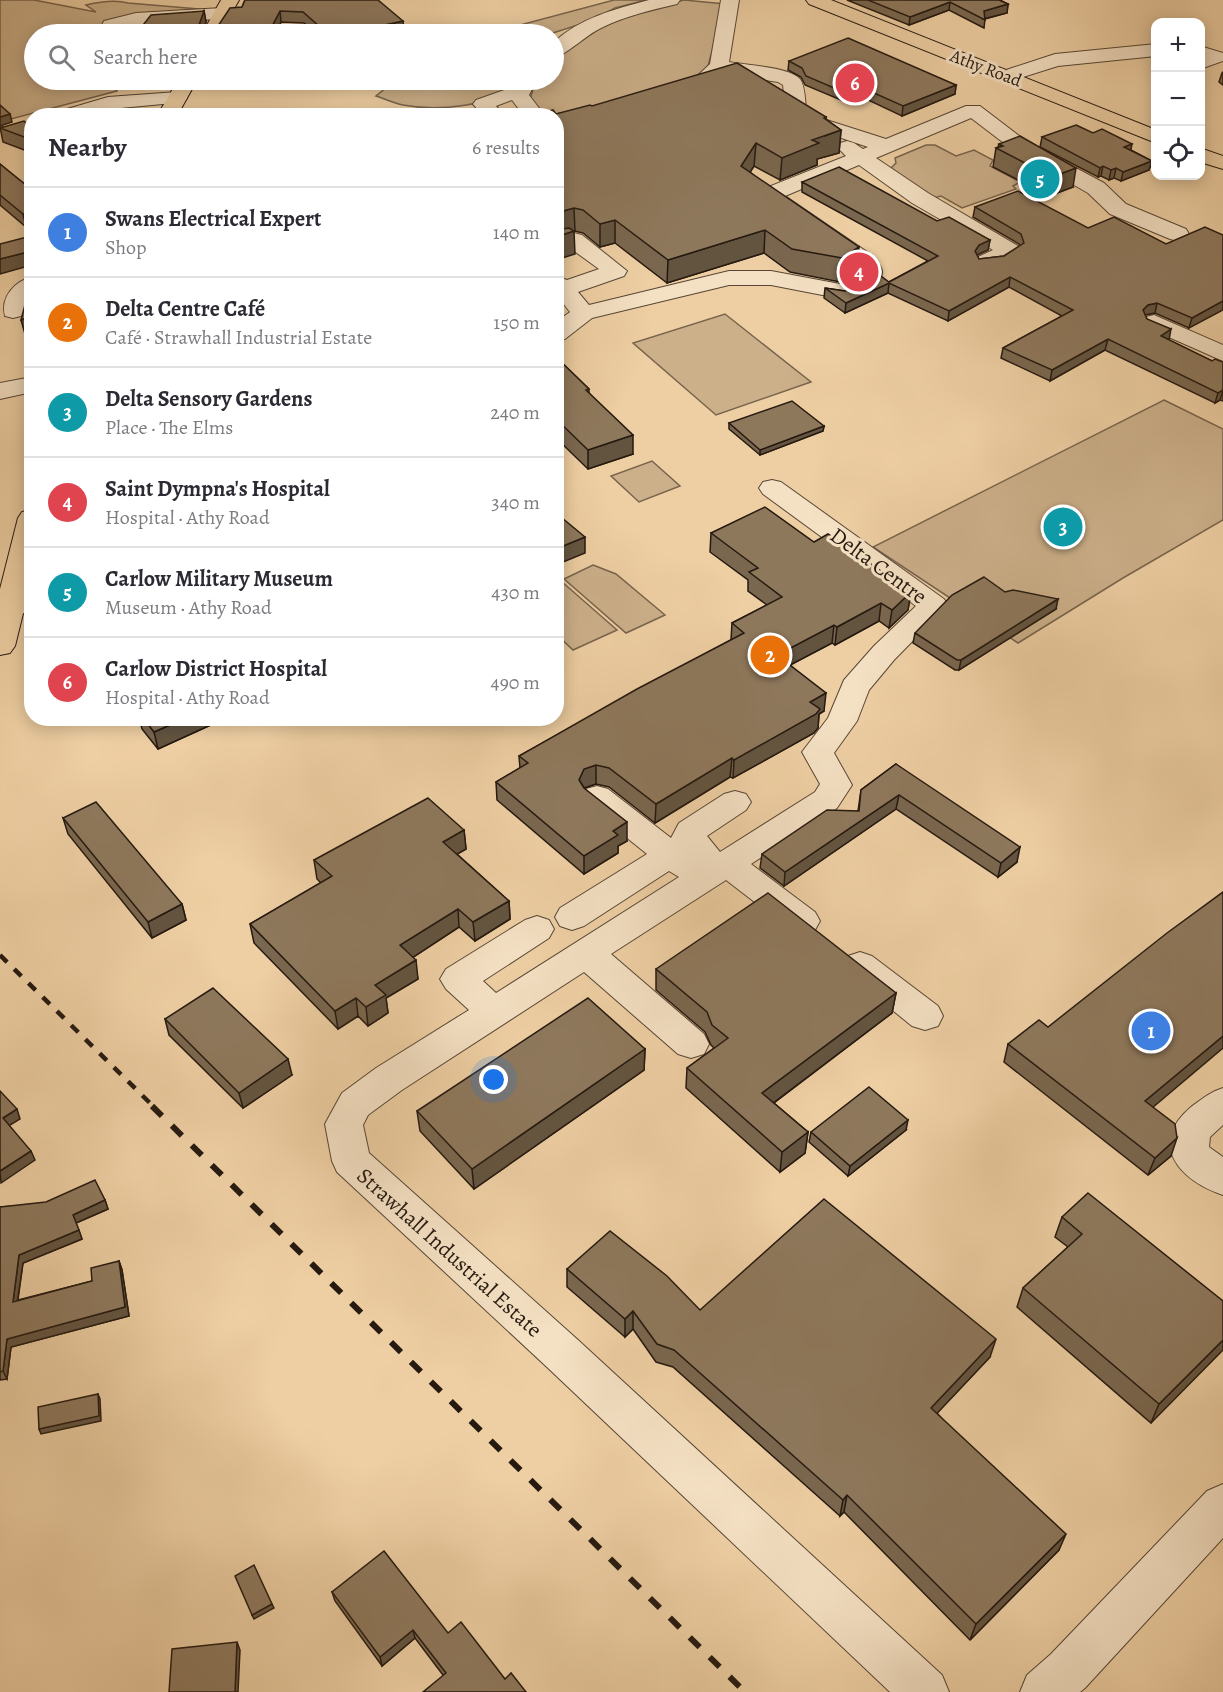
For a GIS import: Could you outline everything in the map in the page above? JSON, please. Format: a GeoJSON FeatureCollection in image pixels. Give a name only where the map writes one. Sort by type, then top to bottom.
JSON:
{"type":"FeatureCollection","features":[{"type":"Feature","properties":{"kind":"main road","name":"Athy Road"},"geometry":{"type":"LineString","coordinates":[[815,0],[1002,90],[1026,83],[1151,135]]}},
{"type":"Feature","properties":{"kind":"main road"},"geometry":{"type":"LineString","coordinates":[[217,24],[226,7]]}},
{"type":"Feature","properties":{"kind":"main road"},"geometry":{"type":"LineString","coordinates":[[172,107],[181,90]]}},
{"type":"Feature","properties":{"kind":"main road"},"geometry":{"type":"LineString","coordinates":[[1205,156],[1223,163]]}},
{"type":"Feature","properties":{"kind":"main road"},"geometry":{"type":"LineString","coordinates":[[10,620],[24,555]]}},
{"type":"Feature","properties":{"kind":"street"},"geometry":{"type":"LineString","coordinates":[[564,41],[603,19],[671,0]]}},
{"type":"Feature","properties":{"kind":"street"},"geometry":{"type":"LineString","coordinates":[[691,89],[719,66],[730,0]]}},
{"type":"Feature","properties":{"kind":"street"},"geometry":{"type":"LineString","coordinates":[[113,24],[136,13],[226,7]]}},
{"type":"Feature","properties":{"kind":"street"},"geometry":{"type":"LineString","coordinates":[[564,328],[584,314],[729,278],[771,278],[843,292],[871,276],[871,270],[865,261],[769,195],[973,110],[1002,90],[1056,60],[1151,50]]}},
{"type":"Feature","properties":{"kind":"street"},"geometry":{"type":"LineString","coordinates":[[1205,54],[1216,57],[1205,61]]}},
{"type":"Feature","properties":{"kind":"street"},"geometry":{"type":"LineString","coordinates":[[719,66],[784,77],[792,82],[796,110],[817,128],[864,157],[920,198],[1021,251],[986,262]]}},
{"type":"Feature","properties":{"kind":"street"},"geometry":{"type":"LineString","coordinates":[[487,108],[483,104],[513,90]]}},
{"type":"Feature","properties":{"kind":"street"},"geometry":{"type":"LineString","coordinates":[[522,90],[519,96],[529,108]]}},
{"type":"Feature","properties":{"kind":"street"},"geometry":{"type":"LineString","coordinates":[[91,108],[108,103],[172,107]]}},
{"type":"Feature","properties":{"kind":"street"},"geometry":{"type":"LineString","coordinates":[[973,110],[1020,146],[1096,188],[1118,209],[1178,234]]}},
{"type":"Feature","properties":{"kind":"street"},"geometry":{"type":"LineString","coordinates":[[810,121],[887,147]]}},
{"type":"Feature","properties":{"kind":"street"},"geometry":{"type":"LineString","coordinates":[[564,243],[574,240],[616,271],[564,285]]}},
{"type":"Feature","properties":{"kind":"street"},"geometry":{"type":"LineString","coordinates":[[13,311],[12,303],[15,296],[24,287]]}},
{"type":"Feature","properties":{"kind":"street"},"geometry":{"type":"LineString","coordinates":[[564,291],[584,314]]}},
{"type":"Feature","properties":{"kind":"street"},"geometry":{"type":"LineString","coordinates":[[1154,322],[1223,354]]}},
{"type":"Feature","properties":{"kind":"street"},"geometry":{"type":"LineString","coordinates":[[0,391],[24,386]]}},
{"type":"Feature","properties":{"kind":"street","name":"Delta Centre"},"geometry":{"type":"LineString","coordinates":[[772,488],[934,605],[884,653],[855,687],[842,721],[818,752],[836,785],[826,800]]}},
{"type":"Feature","properties":{"kind":"street"},"geometry":{"type":"LineString","coordinates":[[597,797],[716,870],[925,1016]]}},
{"type":"Feature","properties":{"kind":"street","name":"Strawhall Industrial Estate"},"geometry":{"type":"LineString","coordinates":[[826,800],[390,1079],[355,1104],[344,1124],[351,1161],[572,1362],[925,1692]]}},
{"type":"Feature","properties":{"kind":"street"},"geometry":{"type":"LineString","coordinates":[[572,917],[681,848],[691,831],[735,802]]}},
{"type":"Feature","properties":{"kind":"street"},"geometry":{"type":"LineString","coordinates":[[494,1012],[458,979],[537,929]]}},
{"type":"Feature","properties":{"kind":"street"},"geometry":{"type":"LineString","coordinates":[[586,953],[691,1044]]}},
{"type":"Feature","properties":{"kind":"street"},"geometry":{"type":"LineString","coordinates":[[1223,1103],[1191,1130],[1190,1154],[1223,1179]]}},
{"type":"Feature","properties":{"kind":"street"},"geometry":{"type":"LineString","coordinates":[[1044,1692],[1068,1671],[1223,1506]]}},
{"type":"Feature","properties":{"kind":"shaded area"},"geometry":{"type":"Polygon","coordinates":[[[0,0],[34,0],[96,12],[86,5],[119,2],[223,11],[131,24],[24,24],[24,90],[117,91],[53,108],[24,108],[24,116],[11,119],[0,110],[0,0]]]}},
{"type":"Feature","properties":{"kind":"shaded area"},"geometry":{"type":"Polygon","coordinates":[[[614,0],[646,0],[615,8],[593,20],[564,29],[564,24],[524,24],[614,0]]]}},
{"type":"Feature","properties":{"kind":"shaded area"},"geometry":{"type":"Polygon","coordinates":[[[684,0],[725,4],[708,66],[686,87],[564,114],[564,108],[539,108],[535,105],[530,99],[533,90],[564,90],[564,49],[567,46],[614,20],[684,0]]]}},
{"type":"Feature","properties":{"kind":"shaded area"},"geometry":{"type":"Polygon","coordinates":[[[384,90],[507,90],[481,102],[431,108],[403,105],[376,96],[384,90]]]}},
{"type":"Feature","properties":{"kind":"shaded area"},"geometry":{"type":"Polygon","coordinates":[[[926,145],[935,145],[956,156],[974,150],[993,160],[990,166],[1020,182],[1013,186],[1016,189],[962,208],[941,196],[930,199],[889,170],[896,163],[895,158],[926,145]]]}},
{"type":"Feature","properties":{"kind":"shaded area"},"geometry":{"type":"Polygon","coordinates":[[[725,314],[811,382],[716,415],[633,343],[725,314]]]}},
{"type":"Feature","properties":{"kind":"shaded area"},"geometry":{"type":"Polygon","coordinates":[[[1164,400],[1223,429],[1223,520],[1018,643],[873,547],[1164,400]]]}},
{"type":"Feature","properties":{"kind":"shaded area"},"geometry":{"type":"Polygon","coordinates":[[[652,461],[680,486],[639,502],[611,476],[652,461]]]}},
{"type":"Feature","properties":{"kind":"shaded area"},"geometry":{"type":"Polygon","coordinates":[[[593,565],[616,574],[665,615],[626,633],[564,579],[593,565]]]}},
{"type":"Feature","properties":{"kind":"shaded area"},"geometry":{"type":"Polygon","coordinates":[[[564,584],[617,630],[573,650],[564,642],[564,584]]]}},
{"type":"Feature","properties":{"kind":"building"},"geometry":{"type":"Polygon","coordinates":[[[245,0],[378,0],[403,21],[389,24],[317,24],[303,12],[280,11],[273,24],[219,24],[230,8],[242,7],[245,0]]]}},
{"type":"Feature","properties":{"kind":"building"},"geometry":{"type":"Polygon","coordinates":[[[868,0],[999,0],[1008,4],[984,11],[985,20],[950,2],[910,17],[868,0]]]}},
{"type":"Feature","properties":{"kind":"building"},"geometry":{"type":"Polygon","coordinates":[[[204,11],[199,24],[144,24],[151,15],[204,11]]]}},
{"type":"Feature","properties":{"kind":"building"},"geometry":{"type":"Polygon","coordinates":[[[848,38],[956,85],[903,106],[863,88],[848,94],[806,76],[802,68],[789,61],[848,38]]]}},
{"type":"Feature","properties":{"kind":"building"},"geometry":{"type":"Polygon","coordinates":[[[737,63],[826,117],[824,118],[841,130],[812,140],[819,143],[782,158],[756,143],[741,166],[859,247],[842,258],[792,249],[765,230],[668,260],[615,220],[600,224],[583,210],[574,208],[564,211],[564,112],[592,106],[737,63]]]}},
{"type":"Feature","properties":{"kind":"building"},"geometry":{"type":"Polygon","coordinates":[[[0,105],[10,114],[0,117],[0,105]]]}},
{"type":"Feature","properties":{"kind":"building"},"geometry":{"type":"Polygon","coordinates":[[[24,121],[24,137],[0,128],[24,121]]]}},
{"type":"Feature","properties":{"kind":"building"},"geometry":{"type":"Polygon","coordinates":[[[1076,125],[1093,133],[1102,129],[1132,144],[1124,147],[1151,161],[1123,172],[1116,168],[1111,170],[1103,166],[1100,168],[1042,137],[1076,125]]]}},
{"type":"Feature","properties":{"kind":"building"},"geometry":{"type":"Polygon","coordinates":[[[1020,136],[1076,168],[1052,177],[996,148],[1003,146],[999,144],[1020,136]]]}},
{"type":"Feature","properties":{"kind":"building"},"geometry":{"type":"Polygon","coordinates":[[[0,164],[24,184],[24,214],[0,195],[0,164]]]}},
{"type":"Feature","properties":{"kind":"building"},"geometry":{"type":"Polygon","coordinates":[[[839,167],[937,221],[949,217],[990,240],[979,245],[975,251],[979,259],[1004,256],[1024,243],[1021,234],[975,207],[1018,191],[1088,228],[1114,217],[1166,244],[1205,227],[1223,235],[1223,301],[1192,318],[1157,303],[1148,305],[1143,310],[1147,319],[1171,329],[1161,336],[1212,361],[1215,359],[1223,362],[1223,390],[1218,393],[1108,339],[1052,370],[1003,348],[1073,310],[1010,277],[949,311],[889,283],[846,303],[825,288],[845,291],[878,274],[889,282],[938,256],[802,182],[839,167]]]}},
{"type":"Feature","properties":{"kind":"building"},"geometry":{"type":"Polygon","coordinates":[[[569,228],[574,231],[564,234],[564,229],[569,228]]]}},
{"type":"Feature","properties":{"kind":"building"},"geometry":{"type":"Polygon","coordinates":[[[24,238],[24,253],[0,259],[0,244],[24,238]]]}},
{"type":"Feature","properties":{"kind":"building"},"geometry":{"type":"Polygon","coordinates":[[[564,365],[589,389],[586,390],[633,435],[588,450],[564,427],[564,365]]]}},
{"type":"Feature","properties":{"kind":"building"},"geometry":{"type":"Polygon","coordinates":[[[792,401],[824,426],[760,450],[729,423],[792,401]]]}},
{"type":"Feature","properties":{"kind":"building"},"geometry":{"type":"Polygon","coordinates":[[[765,507],[814,542],[828,534],[911,592],[892,610],[881,603],[777,655],[826,693],[810,702],[820,709],[816,714],[734,760],[732,758],[656,804],[609,768],[596,765],[584,769],[579,780],[584,788],[627,822],[613,831],[618,835],[584,856],[496,782],[528,763],[519,756],[637,689],[744,633],[732,623],[782,597],[749,572],[758,568],[711,533],[765,507]]]}},
{"type":"Feature","properties":{"kind":"building"},"geometry":{"type":"Polygon","coordinates":[[[564,520],[585,537],[564,546],[564,520]]]}},
{"type":"Feature","properties":{"kind":"building"},"geometry":{"type":"Polygon","coordinates":[[[984,577],[1005,592],[1013,590],[1058,599],[961,660],[957,660],[915,633],[952,595],[984,577]]]}},
{"type":"Feature","properties":{"kind":"building"},"geometry":{"type":"Polygon","coordinates":[[[149,726],[168,726],[154,732],[149,726]]]}},
{"type":"Feature","properties":{"kind":"building"},"geometry":{"type":"Polygon","coordinates":[[[896,764],[1020,847],[1001,863],[899,795],[785,872],[762,854],[827,810],[859,811],[861,790],[896,764]]]}},
{"type":"Feature","properties":{"kind":"building"},"geometry":{"type":"Polygon","coordinates":[[[428,798],[464,830],[443,842],[509,901],[473,922],[458,909],[400,945],[416,960],[375,985],[386,995],[366,1007],[356,998],[335,1011],[250,924],[332,876],[314,860],[428,798]]]}},
{"type":"Feature","properties":{"kind":"building"},"geometry":{"type":"Polygon","coordinates":[[[96,802],[182,904],[148,922],[63,818],[96,802]]]}},
{"type":"Feature","properties":{"kind":"building"},"geometry":{"type":"Polygon","coordinates":[[[1223,892],[1223,1036],[1145,1101],[1175,1124],[1177,1138],[1155,1158],[1008,1044],[1039,1020],[1048,1027],[1223,892]]]}},
{"type":"Feature","properties":{"kind":"building"},"geometry":{"type":"Polygon","coordinates":[[[768,893],[896,993],[762,1093],[808,1132],[782,1152],[687,1068],[728,1038],[712,1025],[707,1012],[656,969],[768,893]]]}},
{"type":"Feature","properties":{"kind":"building"},"geometry":{"type":"Polygon","coordinates":[[[213,988],[288,1059],[239,1093],[165,1019],[213,988]]]}},
{"type":"Feature","properties":{"kind":"building"},"geometry":{"type":"Polygon","coordinates":[[[588,998],[645,1049],[472,1169],[417,1111],[588,998]]]}},
{"type":"Feature","properties":{"kind":"building"},"geometry":{"type":"Polygon","coordinates":[[[869,1087],[908,1120],[850,1166],[811,1132],[869,1087]]]}},
{"type":"Feature","properties":{"kind":"building"},"geometry":{"type":"Polygon","coordinates":[[[0,1091],[17,1109],[3,1118],[31,1151],[0,1171],[0,1091]]]}},
{"type":"Feature","properties":{"kind":"building"},"geometry":{"type":"Polygon","coordinates":[[[95,1180],[105,1200],[73,1215],[79,1230],[19,1255],[13,1302],[92,1281],[91,1268],[119,1261],[125,1307],[7,1339],[3,1371],[0,1372],[0,1207],[46,1202],[95,1180]]]}},
{"type":"Feature","properties":{"kind":"building"},"geometry":{"type":"Polygon","coordinates":[[[1088,1193],[1223,1301],[1223,1340],[1159,1404],[1023,1288],[1082,1234],[1062,1217],[1088,1193]]]}},
{"type":"Feature","properties":{"kind":"building"},"geometry":{"type":"Polygon","coordinates":[[[824,1199],[996,1339],[931,1408],[1066,1534],[976,1624],[847,1495],[843,1500],[674,1350],[657,1344],[633,1311],[625,1319],[567,1269],[610,1231],[667,1276],[700,1310],[824,1199]]]}},
{"type":"Feature","properties":{"kind":"building"},"geometry":{"type":"Polygon","coordinates":[[[98,1394],[99,1416],[39,1429],[38,1407],[98,1394]]]}},
{"type":"Feature","properties":{"kind":"building"},"geometry":{"type":"Polygon","coordinates":[[[384,1551],[448,1633],[461,1622],[505,1679],[511,1673],[526,1692],[423,1692],[446,1673],[413,1630],[380,1657],[332,1592],[384,1551]]]}},
{"type":"Feature","properties":{"kind":"building"},"geometry":{"type":"Polygon","coordinates":[[[254,1565],[272,1604],[252,1615],[235,1576],[254,1565]]]}},
{"type":"Feature","properties":{"kind":"building"},"geometry":{"type":"Polygon","coordinates":[[[237,1642],[235,1692],[169,1692],[172,1649],[237,1642]]]}},
{"type":"Feature","properties":{"kind":"railway"},"geometry":{"type":"LineString","coordinates":[[0,955],[154,1107]]}},
{"type":"Feature","properties":{"kind":"railway"},"geometry":{"type":"LineString","coordinates":[[152,1106],[745,1692]]}},
{"type":"Feature","properties":{"kind":"place","name":"Carlow District Hospital"},"geometry":{"type":"Point","coordinates":[855,83]}},
{"type":"Feature","properties":{"kind":"place","name":"Carlow Military Museum"},"geometry":{"type":"Point","coordinates":[1040,179]}},
{"type":"Feature","properties":{"kind":"place","name":"Saint Dympna's Hospital"},"geometry":{"type":"Point","coordinates":[859,272]}},
{"type":"Feature","properties":{"kind":"place","name":"Delta Sensory Gardens"},"geometry":{"type":"Point","coordinates":[1063,527]}},
{"type":"Feature","properties":{"kind":"place","name":"Delta Centre Café"},"geometry":{"type":"Point","coordinates":[770,655]}},
{"type":"Feature","properties":{"kind":"place","name":"Swans Electrical Expert"},"geometry":{"type":"Point","coordinates":[1151,1031]}}]}
